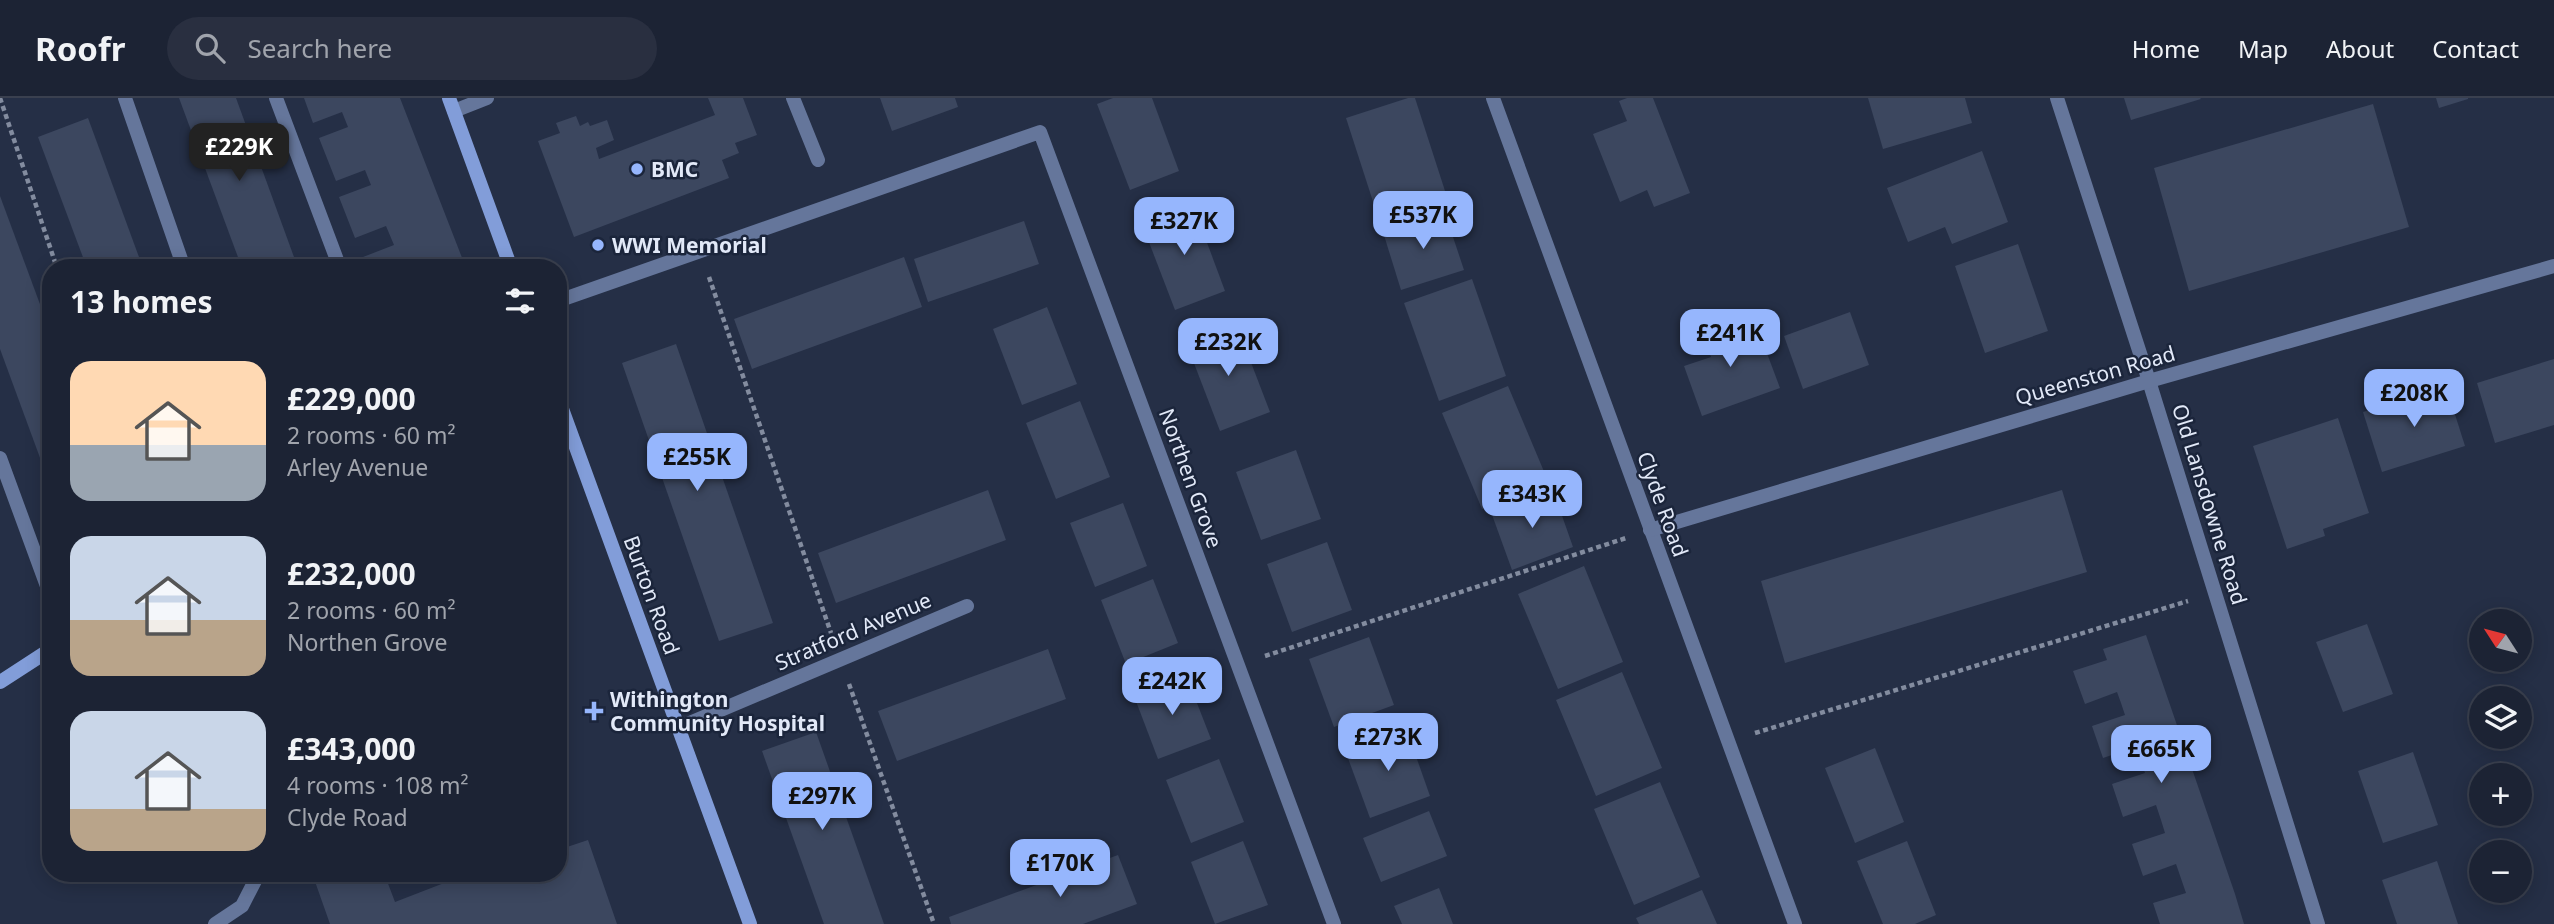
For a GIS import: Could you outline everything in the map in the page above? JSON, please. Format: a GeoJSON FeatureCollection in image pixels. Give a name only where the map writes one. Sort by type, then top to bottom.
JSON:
{"type":"FeatureCollection","features":[{"type":"Feature","properties":{"kind":"street"},"geometry":{"type":"LineString","coordinates":[[125,98],[181,259]]}},
{"type":"Feature","properties":{"kind":"street"},"geometry":{"type":"LineString","coordinates":[[276,98],[338,259]]}},
{"type":"Feature","properties":{"kind":"street"},"geometry":{"type":"LineString","coordinates":[[487,98],[451,105],[508,259]]}},
{"type":"Feature","properties":{"kind":"street"},"geometry":{"type":"LineString","coordinates":[[793,98],[818,160]]}},
{"type":"Feature","properties":{"kind":"street","name":"Clyde Road"},"geometry":{"type":"LineString","coordinates":[[1493,98],[1795,924]]}},
{"type":"Feature","properties":{"kind":"street","name":"Old Lansdowne Road"},"geometry":{"type":"LineString","coordinates":[[2057,98],[2216,593],[2318,924]]}},
{"type":"Feature","properties":{"kind":"street","name":"Northen Grove"},"geometry":{"type":"LineString","coordinates":[[567,298],[1040,132],[1334,924]]}},
{"type":"Feature","properties":{"kind":"street","name":"Queenston Road"},"geometry":{"type":"LineString","coordinates":[[1650,530],[2149,381],[2554,266]]}},
{"type":"Feature","properties":{"kind":"street","name":"Burton Road"},"geometry":{"type":"LineString","coordinates":[[567,423],[750,924]]}},
{"type":"Feature","properties":{"kind":"street"},"geometry":{"type":"LineString","coordinates":[[0,458],[42,572]]}},
{"type":"Feature","properties":{"kind":"street","name":"Stratford Avenue"},"geometry":{"type":"LineString","coordinates":[[678,728],[967,606]]}},
{"type":"Feature","properties":{"kind":"street"},"geometry":{"type":"LineString","coordinates":[[0,682],[42,655]]}},
{"type":"Feature","properties":{"kind":"street"},"geometry":{"type":"LineString","coordinates":[[215,924],[242,906],[254,882]]}},
{"type":"Feature","properties":{"kind":"path"},"geometry":{"type":"LineString","coordinates":[[0,98],[54,259]]}},
{"type":"Feature","properties":{"kind":"path"},"geometry":{"type":"LineString","coordinates":[[701,251],[934,924]]}},
{"type":"Feature","properties":{"kind":"path"},"geometry":{"type":"LineString","coordinates":[[1238,665],[1650,530]]}},
{"type":"Feature","properties":{"kind":"path"},"geometry":{"type":"LineString","coordinates":[[1727,741],[2216,593]]}},
{"type":"Feature","properties":{"kind":"building"},"geometry":{"type":"Polygon","coordinates":[[[179,98],[236,98],[295,259],[239,259],[179,98]]]}},
{"type":"Feature","properties":{"kind":"building"},"geometry":{"type":"Polygon","coordinates":[[[304,98],[400,98],[463,259],[364,259],[363,257],[394,245],[386,226],[355,238],[339,197],[371,185],[365,170],[336,181],[319,138],[348,127],[342,112],[313,123],[304,98]]]}},
{"type":"Feature","properties":{"kind":"building","name":"BMC"},"geometry":{"type":"Polygon","coordinates":[[[708,98],[743,98],[757,135],[735,143],[739,153],[722,160],[729,178],[574,237],[538,141],[560,133],[556,123],[576,116],[580,126],[588,122],[590,126],[607,120],[614,140],[596,148],[599,159],[715,115],[708,98]]]}},
{"type":"Feature","properties":{"kind":"building"},"geometry":{"type":"Polygon","coordinates":[[[880,98],[955,98],[958,107],[892,131],[880,98]]]}},
{"type":"Feature","properties":{"kind":"building"},"geometry":{"type":"Polygon","coordinates":[[[1113,98],[1152,98],[1179,171],[1130,190],[1097,104],[1113,98]]]}},
{"type":"Feature","properties":{"kind":"building"},"geometry":{"type":"Polygon","coordinates":[[[1415,98],[1446,194],[1378,217],[1346,118],[1415,98]]]}},
{"type":"Feature","properties":{"kind":"building"},"geometry":{"type":"Polygon","coordinates":[[[1627,98],[1653,98],[1690,193],[1654,207],[1647,190],[1620,202],[1593,134],[1627,121],[1619,101],[1627,98]]]}},
{"type":"Feature","properties":{"kind":"building"},"geometry":{"type":"Polygon","coordinates":[[[1868,98],[1965,98],[1972,123],[1883,149],[1868,98]]]}},
{"type":"Feature","properties":{"kind":"building"},"geometry":{"type":"Polygon","coordinates":[[[2124,98],[2200,98],[2201,99],[2131,120],[2124,98]]]}},
{"type":"Feature","properties":{"kind":"building"},"geometry":{"type":"Polygon","coordinates":[[[2436,98],[2468,98],[2468,99],[2439,108],[2436,98]]]}},
{"type":"Feature","properties":{"kind":"building"},"geometry":{"type":"Polygon","coordinates":[[[2373,104],[2409,227],[2189,291],[2154,168],[2373,104]]]}},
{"type":"Feature","properties":{"kind":"building"},"geometry":{"type":"Polygon","coordinates":[[[88,118],[140,259],[84,259],[38,137],[88,118]]]}},
{"type":"Feature","properties":{"kind":"building"},"geometry":{"type":"Polygon","coordinates":[[[1982,151],[2008,222],[1952,244],[1945,227],[1908,242],[1887,188],[1982,151]]]}},
{"type":"Feature","properties":{"kind":"building"},"geometry":{"type":"Polygon","coordinates":[[[0,196],[42,310],[42,463],[0,349],[0,196]]]}},
{"type":"Feature","properties":{"kind":"building"},"geometry":{"type":"Polygon","coordinates":[[[1193,205],[1225,291],[1175,310],[1142,224],[1193,205]]]}},
{"type":"Feature","properties":{"kind":"building"},"geometry":{"type":"Polygon","coordinates":[[[1445,213],[1464,270],[1401,290],[1383,232],[1445,213]]]}},
{"type":"Feature","properties":{"kind":"building"},"geometry":{"type":"Polygon","coordinates":[[[1024,221],[1039,264],[928,302],[914,259],[1024,221]]]}},
{"type":"Feature","properties":{"kind":"building"},"geometry":{"type":"Polygon","coordinates":[[[2018,244],[2048,331],[1985,353],[1955,266],[2018,244]]]}},
{"type":"Feature","properties":{"kind":"building"},"geometry":{"type":"Polygon","coordinates":[[[904,257],[922,307],[752,369],[734,319],[904,257]]]}},
{"type":"Feature","properties":{"kind":"building"},"geometry":{"type":"Polygon","coordinates":[[[1472,279],[1506,376],[1439,401],[1404,303],[1472,279]]]}},
{"type":"Feature","properties":{"kind":"building"},"geometry":{"type":"Polygon","coordinates":[[[1047,307],[1077,384],[1022,405],[993,329],[1047,307]]]}},
{"type":"Feature","properties":{"kind":"building"},"geometry":{"type":"Polygon","coordinates":[[[1850,312],[1869,365],[1803,389],[1784,336],[1850,312]]]}},
{"type":"Feature","properties":{"kind":"building"},"geometry":{"type":"Polygon","coordinates":[[[1739,315],[1749,345],[1762,340],[1780,388],[1702,416],[1684,366],[1711,357],[1701,329],[1739,315]]]}},
{"type":"Feature","properties":{"kind":"building"},"geometry":{"type":"Polygon","coordinates":[[[1237,326],[1270,412],[1220,431],[1187,345],[1237,326]]]}},
{"type":"Feature","properties":{"kind":"building"},"geometry":{"type":"Polygon","coordinates":[[[676,344],[773,623],[719,641],[622,363],[676,344]]]}},
{"type":"Feature","properties":{"kind":"building"},"geometry":{"type":"Polygon","coordinates":[[[2554,359],[2554,425],[2495,443],[2477,383],[2554,359]]]}},
{"type":"Feature","properties":{"kind":"building"},"geometry":{"type":"Polygon","coordinates":[[[1508,386],[1548,481],[1482,509],[1442,413],[1508,386]]]}},
{"type":"Feature","properties":{"kind":"building"},"geometry":{"type":"Polygon","coordinates":[[[2446,386],[2465,446],[2382,472],[2363,412],[2446,386]]]}},
{"type":"Feature","properties":{"kind":"building"},"geometry":{"type":"Polygon","coordinates":[[[1080,401],[1110,477],[1056,499],[1026,423],[1080,401]]]}},
{"type":"Feature","properties":{"kind":"building"},"geometry":{"type":"Polygon","coordinates":[[[2338,418],[2369,513],[2323,529],[2325,536],[2287,549],[2253,446],[2338,418]]]}},
{"type":"Feature","properties":{"kind":"building"},"geometry":{"type":"Polygon","coordinates":[[[1296,450],[1321,519],[1261,540],[1236,472],[1296,450]]]}},
{"type":"Feature","properties":{"kind":"building"},"geometry":{"type":"Polygon","coordinates":[[[988,490],[1006,540],[836,603],[818,553],[988,490]]]}},
{"type":"Feature","properties":{"kind":"building"},"geometry":{"type":"Polygon","coordinates":[[[1553,490],[1573,547],[1512,570],[1491,512],[1553,490]]]}},
{"type":"Feature","properties":{"kind":"building"},"geometry":{"type":"Polygon","coordinates":[[[2062,490],[2087,572],[1785,663],[1761,581],[2062,490]]]}},
{"type":"Feature","properties":{"kind":"building"},"geometry":{"type":"Polygon","coordinates":[[[1123,503],[1147,566],[1095,587],[1070,523],[1123,503]]]}},
{"type":"Feature","properties":{"kind":"building"},"geometry":{"type":"Polygon","coordinates":[[[1327,542],[1352,610],[1292,632],[1267,564],[1327,542]]]}},
{"type":"Feature","properties":{"kind":"building"},"geometry":{"type":"Polygon","coordinates":[[[1584,566],[1623,662],[1558,689],[1518,594],[1584,566]]]}},
{"type":"Feature","properties":{"kind":"building"},"geometry":{"type":"Polygon","coordinates":[[[1153,579],[1178,643],[1126,664],[1101,600],[1153,579]]]}},
{"type":"Feature","properties":{"kind":"building"},"geometry":{"type":"Polygon","coordinates":[[[2367,624],[2393,694],[2343,712],[2316,642],[2367,624]]]}},
{"type":"Feature","properties":{"kind":"building"},"geometry":{"type":"Polygon","coordinates":[[[2146,635],[2244,924],[2160,924],[2153,903],[2186,893],[2176,864],[2143,876],[2132,844],[2165,833],[2156,805],[2123,817],[2112,784],[2145,773],[2136,747],[2103,758],[2092,726],[2125,715],[2121,703],[2117,692],[2085,704],[2073,671],[2107,660],[2103,649],[2146,635]]]}},
{"type":"Feature","properties":{"kind":"building"},"geometry":{"type":"Polygon","coordinates":[[[1369,637],[1394,705],[1334,727],[1309,659],[1369,637]]]}},
{"type":"Feature","properties":{"kind":"building"},"geometry":{"type":"Polygon","coordinates":[[[1048,649],[1066,699],[897,761],[878,711],[1048,649]]]}},
{"type":"Feature","properties":{"kind":"building"},"geometry":{"type":"Polygon","coordinates":[[[1622,672],[1662,768],[1596,796],[1556,700],[1622,672]]]}},
{"type":"Feature","properties":{"kind":"building"},"geometry":{"type":"Polygon","coordinates":[[[1186,675],[1211,739],[1158,759],[1134,696],[1186,675]]]}},
{"type":"Feature","properties":{"kind":"building"},"geometry":{"type":"Polygon","coordinates":[[[1406,728],[1430,796],[1370,818],[1345,750],[1406,728]]]}},
{"type":"Feature","properties":{"kind":"building"},"geometry":{"type":"Polygon","coordinates":[[[816,732],[884,924],[824,924],[762,751],[816,732]]]}},
{"type":"Feature","properties":{"kind":"building"},"geometry":{"type":"Polygon","coordinates":[[[1875,748],[1904,822],[1855,843],[1825,768],[1875,748]]]}},
{"type":"Feature","properties":{"kind":"building"},"geometry":{"type":"Polygon","coordinates":[[[2413,752],[2438,825],[2383,843],[2358,771],[2413,752]]]}},
{"type":"Feature","properties":{"kind":"building"},"geometry":{"type":"Polygon","coordinates":[[[1219,759],[1244,822],[1191,843],[1166,780],[1219,759]]]}},
{"type":"Feature","properties":{"kind":"building"},"geometry":{"type":"Polygon","coordinates":[[[1660,782],[1700,877],[1634,905],[1594,809],[1660,782]]]}},
{"type":"Feature","properties":{"kind":"building"},"geometry":{"type":"Polygon","coordinates":[[[1429,811],[1447,856],[1381,882],[1363,838],[1429,811]]]}},
{"type":"Feature","properties":{"kind":"building"},"geometry":{"type":"Polygon","coordinates":[[[588,840],[617,924],[330,924],[315,882],[387,882],[395,902],[447,882],[567,882],[567,847],[588,840]]]}},
{"type":"Feature","properties":{"kind":"building"},"geometry":{"type":"Polygon","coordinates":[[[1243,841],[1268,905],[1215,924],[1191,862],[1243,841]]]}},
{"type":"Feature","properties":{"kind":"building"},"geometry":{"type":"Polygon","coordinates":[[[1907,841],[1936,915],[1915,924],[1883,924],[1857,861],[1907,841]]]}},
{"type":"Feature","properties":{"kind":"building"},"geometry":{"type":"Polygon","coordinates":[[[1118,855],[1137,904],[1083,924],[951,924],[949,917],[1118,855]]]}},
{"type":"Feature","properties":{"kind":"building"},"geometry":{"type":"Polygon","coordinates":[[[2437,861],[2458,924],[2397,924],[2382,880],[2437,861]]]}},
{"type":"Feature","properties":{"kind":"building"},"geometry":{"type":"Polygon","coordinates":[[[1439,888],[1453,924],[1402,924],[1394,906],[1439,888]]]}},
{"type":"Feature","properties":{"kind":"building"},"geometry":{"type":"Polygon","coordinates":[[[1702,890],[1717,924],[1639,924],[1636,918],[1702,890]]]}},
{"type":"Feature","properties":{"kind":"place","name":"BMC"},"geometry":{"type":"Point","coordinates":[637,169]}},
{"type":"Feature","properties":{"kind":"place","name":"WWI Memorial"},"geometry":{"type":"Point","coordinates":[598,245]}},
{"type":"Feature","properties":{"kind":"place","name":"Withington Community Hospital"},"geometry":{"type":"Point","coordinates":[594,711]}}]}
